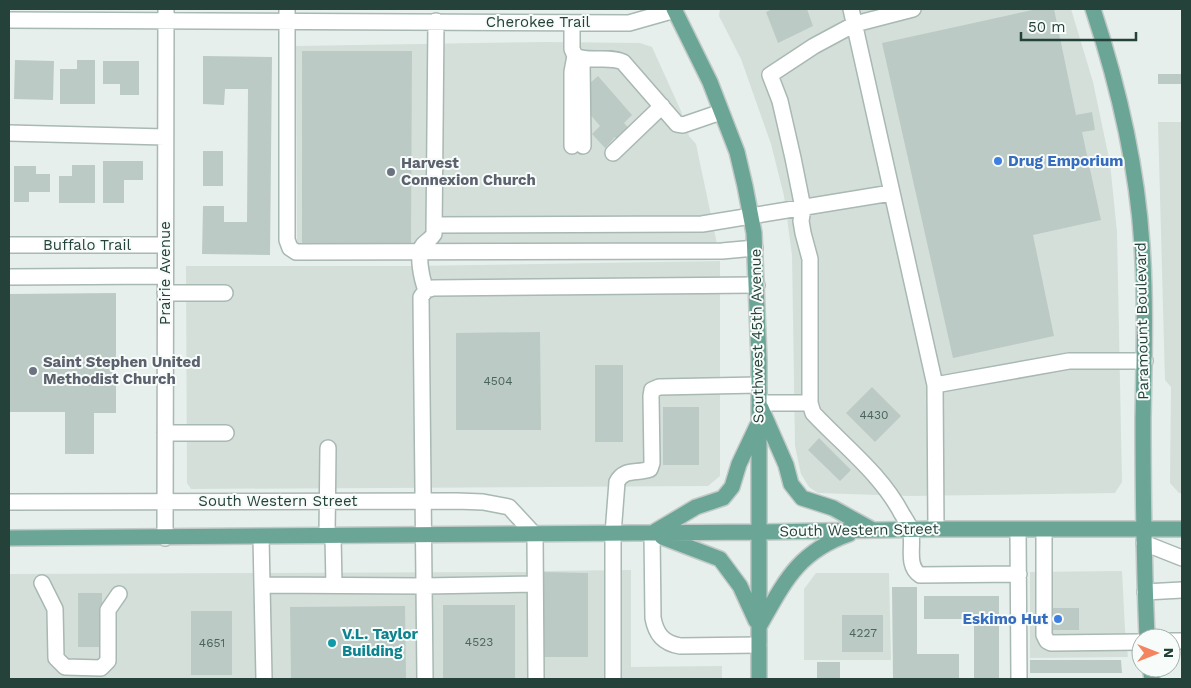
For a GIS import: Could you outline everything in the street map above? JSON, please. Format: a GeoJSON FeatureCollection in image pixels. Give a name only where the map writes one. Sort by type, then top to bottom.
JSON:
{"type":"FeatureCollection","features":[{"type":"Feature","properties":{"kind":"main road","name":"Southwest 45th Avenue"},"geometry":{"type":"LineString","coordinates":[[675,9],[710,82],[736,152],[752,217],[756,248],[759,385],[759,679]]}},
{"type":"Feature","properties":{"kind":"main road","name":"Paramount Boulevard"},"geometry":{"type":"LineString","coordinates":[[1093,9],[1119,100],[1129,145],[1138,201],[1142,245],[1145,361],[1144,536],[1147,628]]}},
{"type":"Feature","properties":{"kind":"main road"},"geometry":{"type":"LineString","coordinates":[[759,403],[786,465],[791,484],[802,498],[833,508],[867,529]]}},
{"type":"Feature","properties":{"kind":"main road"},"geometry":{"type":"LineString","coordinates":[[652,533],[696,507],[723,498],[732,487],[739,464],[759,423]]}},
{"type":"Feature","properties":{"kind":"main road","name":"South Western Street"},"geometry":{"type":"LineString","coordinates":[[9,538],[613,534],[867,529],[1044,530],[1144,536],[1182,529]]}},
{"type":"Feature","properties":{"kind":"main road"},"geometry":{"type":"LineString","coordinates":[[759,627],[785,582],[805,557],[832,540],[867,529]]}},
{"type":"Feature","properties":{"kind":"main road"},"geometry":{"type":"LineString","coordinates":[[652,533],[720,559],[740,586],[759,627]]}},
{"type":"Feature","properties":{"kind":"street","name":"Cherokee Trail"},"geometry":{"type":"LineString","coordinates":[[9,20],[166,15],[410,15],[436,21],[537,16],[572,23],[629,23],[675,9]]}},
{"type":"Feature","properties":{"kind":"street"},"geometry":{"type":"LineString","coordinates":[[851,9],[935,385],[936,529]]}},
{"type":"Feature","properties":{"kind":"street"},"geometry":{"type":"LineString","coordinates":[[913,9],[855,24],[814,46],[770,75],[780,100],[803,208],[802,221],[810,259],[810,403],[813,413],[880,479],[893,497],[910,529],[912,564],[915,571],[920,575],[1019,574]]}},
{"type":"Feature","properties":{"kind":"street","name":"Prairie Avenue"},"geometry":{"type":"LineString","coordinates":[[165,538],[166,15]]}},
{"type":"Feature","properties":{"kind":"street"},"geometry":{"type":"LineString","coordinates":[[287,15],[287,240],[290,248],[296,252],[712,252],[756,248]]}},
{"type":"Feature","properties":{"kind":"street"},"geometry":{"type":"LineString","coordinates":[[426,290],[421,276],[421,252],[423,245],[432,238],[435,225],[436,21]]}},
{"type":"Feature","properties":{"kind":"street"},"geometry":{"type":"LineString","coordinates":[[572,23],[572,49],[579,58]]}},
{"type":"Feature","properties":{"kind":"street"},"geometry":{"type":"LineString","coordinates":[[579,58],[614,58],[622,62],[677,124],[683,125],[722,112]]}},
{"type":"Feature","properties":{"kind":"street"},"geometry":{"type":"LineString","coordinates":[[578,146],[572,72],[579,58]]}},
{"type":"Feature","properties":{"kind":"street"},"geometry":{"type":"LineString","coordinates":[[613,153],[662,106]]}},
{"type":"Feature","properties":{"kind":"street"},"geometry":{"type":"LineString","coordinates":[[9,133],[165,138]]}},
{"type":"Feature","properties":{"kind":"street"},"geometry":{"type":"LineString","coordinates":[[435,225],[702,224],[891,193]]}},
{"type":"Feature","properties":{"kind":"street","name":"Buffalo Trail"},"geometry":{"type":"LineString","coordinates":[[9,245],[165,245]]}},
{"type":"Feature","properties":{"kind":"street"},"geometry":{"type":"LineString","coordinates":[[9,277],[165,276]]}},
{"type":"Feature","properties":{"kind":"street"},"geometry":{"type":"LineString","coordinates":[[425,679],[421,296],[426,290],[433,288],[757,285]]}},
{"type":"Feature","properties":{"kind":"street"},"geometry":{"type":"LineString","coordinates":[[165,293],[225,293]]}},
{"type":"Feature","properties":{"kind":"street"},"geometry":{"type":"LineString","coordinates":[[935,385],[1069,361],[1145,361]]}},
{"type":"Feature","properties":{"kind":"street"},"geometry":{"type":"LineString","coordinates":[[613,679],[613,534],[617,482],[620,476],[627,472],[650,469],[652,462],[652,390],[659,387],[759,385]]}},
{"type":"Feature","properties":{"kind":"street"},"geometry":{"type":"LineString","coordinates":[[759,403],[810,403]]}},
{"type":"Feature","properties":{"kind":"street"},"geometry":{"type":"LineString","coordinates":[[165,433],[226,433]]}},
{"type":"Feature","properties":{"kind":"street"},"geometry":{"type":"LineString","coordinates":[[328,448],[328,501],[334,585]]}},
{"type":"Feature","properties":{"kind":"street","name":"South Western Street"},"geometry":{"type":"LineString","coordinates":[[9,502],[483,502],[509,508],[535,534]]}},
{"type":"Feature","properties":{"kind":"street"},"geometry":{"type":"LineString","coordinates":[[1018,530],[1019,679]]}},
{"type":"Feature","properties":{"kind":"street"},"geometry":{"type":"LineString","coordinates":[[1044,530],[1044,635],[1047,641],[1051,643],[1131,642]]}},
{"type":"Feature","properties":{"kind":"street"},"geometry":{"type":"LineString","coordinates":[[652,533],[653,618],[655,628],[661,638],[670,644],[680,646],[759,645]]}},
{"type":"Feature","properties":{"kind":"street"},"geometry":{"type":"LineString","coordinates":[[535,534],[536,679]]}},
{"type":"Feature","properties":{"kind":"street"},"geometry":{"type":"LineString","coordinates":[[1144,536],[1182,558]]}},
{"type":"Feature","properties":{"kind":"street"},"geometry":{"type":"LineString","coordinates":[[262,537],[264,679]]}},
{"type":"Feature","properties":{"kind":"street"},"geometry":{"type":"LineString","coordinates":[[42,583],[56,610],[56,658],[65,667],[101,668],[108,661],[108,610],[119,594]]}},
{"type":"Feature","properties":{"kind":"street"},"geometry":{"type":"LineString","coordinates":[[262,585],[424,586],[535,584]]}},
{"type":"Feature","properties":{"kind":"street"},"geometry":{"type":"LineString","coordinates":[[1145,592],[1182,590]]}},
{"type":"Feature","properties":{"kind":"shaded area"},"geometry":{"type":"Polygon","coordinates":[[[720,9],[1071,9],[1093,82],[1110,163],[1117,232],[1122,482],[1115,493],[909,496],[818,493],[809,487],[801,474],[795,446],[792,255],[784,196],[771,144],[741,59],[719,16],[720,9]]]}},
{"type":"Feature","properties":{"kind":"shaded area"},"geometry":{"type":"Polygon","coordinates":[[[545,42],[640,43],[652,47],[681,111],[689,136],[696,144],[717,244],[297,247],[296,46],[545,42]]]}},
{"type":"Feature","properties":{"kind":"shaded area"},"geometry":{"type":"Polygon","coordinates":[[[1158,122],[1182,122],[1182,493],[1179,493],[1170,483],[1171,387],[1165,380],[1158,122]]]}},
{"type":"Feature","properties":{"kind":"shaded area"},"geometry":{"type":"Polygon","coordinates":[[[720,261],[720,476],[708,486],[191,489],[187,483],[186,266],[412,266],[720,261]]]}},
{"type":"Feature","properties":{"kind":"shaded area"},"geometry":{"type":"Polygon","coordinates":[[[631,570],[631,667],[722,666],[722,679],[541,679],[542,571],[631,570]]]}},
{"type":"Feature","properties":{"kind":"shaded area"},"geometry":{"type":"Polygon","coordinates":[[[1122,571],[1128,657],[1030,658],[1030,572],[1122,571]]]}},
{"type":"Feature","properties":{"kind":"shaded area"},"geometry":{"type":"Polygon","coordinates":[[[528,572],[528,679],[9,679],[9,574],[528,572]]]}},
{"type":"Feature","properties":{"kind":"shaded area"},"geometry":{"type":"Polygon","coordinates":[[[816,573],[889,573],[891,660],[804,660],[804,589],[816,573]]]}},
{"type":"Feature","properties":{"kind":"building"},"geometry":{"type":"Polygon","coordinates":[[[773,9],[807,9],[813,26],[778,43],[766,12],[773,9]]]}},
{"type":"Feature","properties":{"kind":"building"},"geometry":{"type":"Polygon","coordinates":[[[1037,9],[1054,9],[1076,115],[1092,112],[1095,130],[1082,132],[1101,220],[1033,235],[1054,336],[953,358],[882,43],[1037,9]]]}},
{"type":"Feature","properties":{"kind":"building"},"geometry":{"type":"Polygon","coordinates":[[[302,51],[412,51],[411,243],[302,243],[302,51]]]}},
{"type":"Feature","properties":{"kind":"building"},"geometry":{"type":"Polygon","coordinates":[[[203,56],[272,57],[270,255],[202,254],[203,206],[224,206],[224,222],[247,222],[248,89],[225,89],[224,105],[203,104],[203,56]]]}},
{"type":"Feature","properties":{"kind":"building"},"geometry":{"type":"Polygon","coordinates":[[[15,60],[54,61],[53,100],[14,99],[15,60]]]}},
{"type":"Feature","properties":{"kind":"building"},"geometry":{"type":"Polygon","coordinates":[[[77,60],[95,60],[95,104],[60,104],[60,69],[77,69],[77,60]]]}},
{"type":"Feature","properties":{"kind":"building"},"geometry":{"type":"Polygon","coordinates":[[[103,61],[139,61],[139,95],[120,95],[120,84],[103,84],[103,61]]]}},
{"type":"Feature","properties":{"kind":"building"},"geometry":{"type":"Polygon","coordinates":[[[1158,74],[1182,74],[1182,84],[1158,84],[1158,74]]]}},
{"type":"Feature","properties":{"kind":"building"},"geometry":{"type":"Polygon","coordinates":[[[598,76],[632,115],[624,123],[637,137],[619,141],[615,137],[605,148],[592,134],[600,126],[589,113],[588,85],[598,76]]]}},
{"type":"Feature","properties":{"kind":"building"},"geometry":{"type":"Polygon","coordinates":[[[203,151],[223,151],[223,186],[203,186],[203,151]]]}},
{"type":"Feature","properties":{"kind":"building"},"geometry":{"type":"Polygon","coordinates":[[[103,161],[143,161],[143,180],[124,180],[124,203],[103,203],[103,161]]]}},
{"type":"Feature","properties":{"kind":"building"},"geometry":{"type":"Polygon","coordinates":[[[72,165],[95,165],[95,203],[59,203],[59,176],[72,176],[72,165]]]}},
{"type":"Feature","properties":{"kind":"building"},"geometry":{"type":"Polygon","coordinates":[[[14,166],[36,166],[36,174],[50,174],[50,192],[29,192],[29,202],[14,202],[14,166]]]}},
{"type":"Feature","properties":{"kind":"building"},"geometry":{"type":"Polygon","coordinates":[[[116,293],[116,413],[94,413],[94,454],[65,454],[65,412],[9,412],[9,294],[116,293]]]}},
{"type":"Feature","properties":{"kind":"building"},"geometry":{"type":"Polygon","coordinates":[[[540,332],[541,430],[456,430],[456,333],[540,332]]]}},
{"type":"Feature","properties":{"kind":"building"},"geometry":{"type":"Polygon","coordinates":[[[595,365],[623,365],[623,442],[595,442],[595,365]]]}},
{"type":"Feature","properties":{"kind":"building"},"geometry":{"type":"Polygon","coordinates":[[[872,387],[901,416],[875,442],[846,413],[872,387]]]}},
{"type":"Feature","properties":{"kind":"building"},"geometry":{"type":"Polygon","coordinates":[[[663,407],[699,407],[699,465],[663,465],[663,407]]]}},
{"type":"Feature","properties":{"kind":"building"},"geometry":{"type":"Polygon","coordinates":[[[819,438],[851,470],[840,481],[808,450],[819,438]]]}},
{"type":"Feature","properties":{"kind":"building"},"geometry":{"type":"Polygon","coordinates":[[[542,572],[588,573],[588,657],[541,657],[542,572]]]}},
{"type":"Feature","properties":{"kind":"building"},"geometry":{"type":"Polygon","coordinates":[[[892,587],[917,587],[917,654],[959,654],[959,679],[893,679],[892,587]]]}},
{"type":"Feature","properties":{"kind":"building"},"geometry":{"type":"Polygon","coordinates":[[[78,593],[102,593],[102,647],[78,647],[78,593]]]}},
{"type":"Feature","properties":{"kind":"building"},"geometry":{"type":"Polygon","coordinates":[[[924,596],[999,596],[999,679],[974,679],[974,619],[924,619],[924,596]]]}},
{"type":"Feature","properties":{"kind":"building"},"geometry":{"type":"Polygon","coordinates":[[[443,605],[515,605],[515,679],[443,679],[443,605]]]}},
{"type":"Feature","properties":{"kind":"building","name":"V.L. Taylor Building"},"geometry":{"type":"Polygon","coordinates":[[[405,606],[406,679],[291,679],[290,607],[405,606]]]}},
{"type":"Feature","properties":{"kind":"building","name":"Eskimo Hut"},"geometry":{"type":"Polygon","coordinates":[[[1037,608],[1079,608],[1079,630],[1037,630],[1037,608]]]}},
{"type":"Feature","properties":{"kind":"building"},"geometry":{"type":"Polygon","coordinates":[[[191,611],[232,611],[232,675],[191,675],[191,611]]]}},
{"type":"Feature","properties":{"kind":"building"},"geometry":{"type":"Polygon","coordinates":[[[842,615],[883,615],[883,652],[842,652],[842,615]]]}},
{"type":"Feature","properties":{"kind":"building"},"geometry":{"type":"Polygon","coordinates":[[[1030,660],[1121,660],[1122,673],[1030,673],[1030,660]]]}},
{"type":"Feature","properties":{"kind":"building"},"geometry":{"type":"Polygon","coordinates":[[[817,662],[840,662],[840,679],[817,679],[817,662]]]}},
{"type":"Feature","properties":{"kind":"place","name":"Drug Emporium"},"geometry":{"type":"Point","coordinates":[998,161]}},
{"type":"Feature","properties":{"kind":"place","name":"Harvest Connexion Church"},"geometry":{"type":"Point","coordinates":[391,172]}},
{"type":"Feature","properties":{"kind":"place","name":"Saint Stephen United Methodist Church"},"geometry":{"type":"Point","coordinates":[33,371]}},
{"type":"Feature","properties":{"kind":"place","name":"Eskimo Hut"},"geometry":{"type":"Point","coordinates":[1058,619]}},
{"type":"Feature","properties":{"kind":"place","name":"V.L. Taylor Building"},"geometry":{"type":"Point","coordinates":[332,643]}}]}
